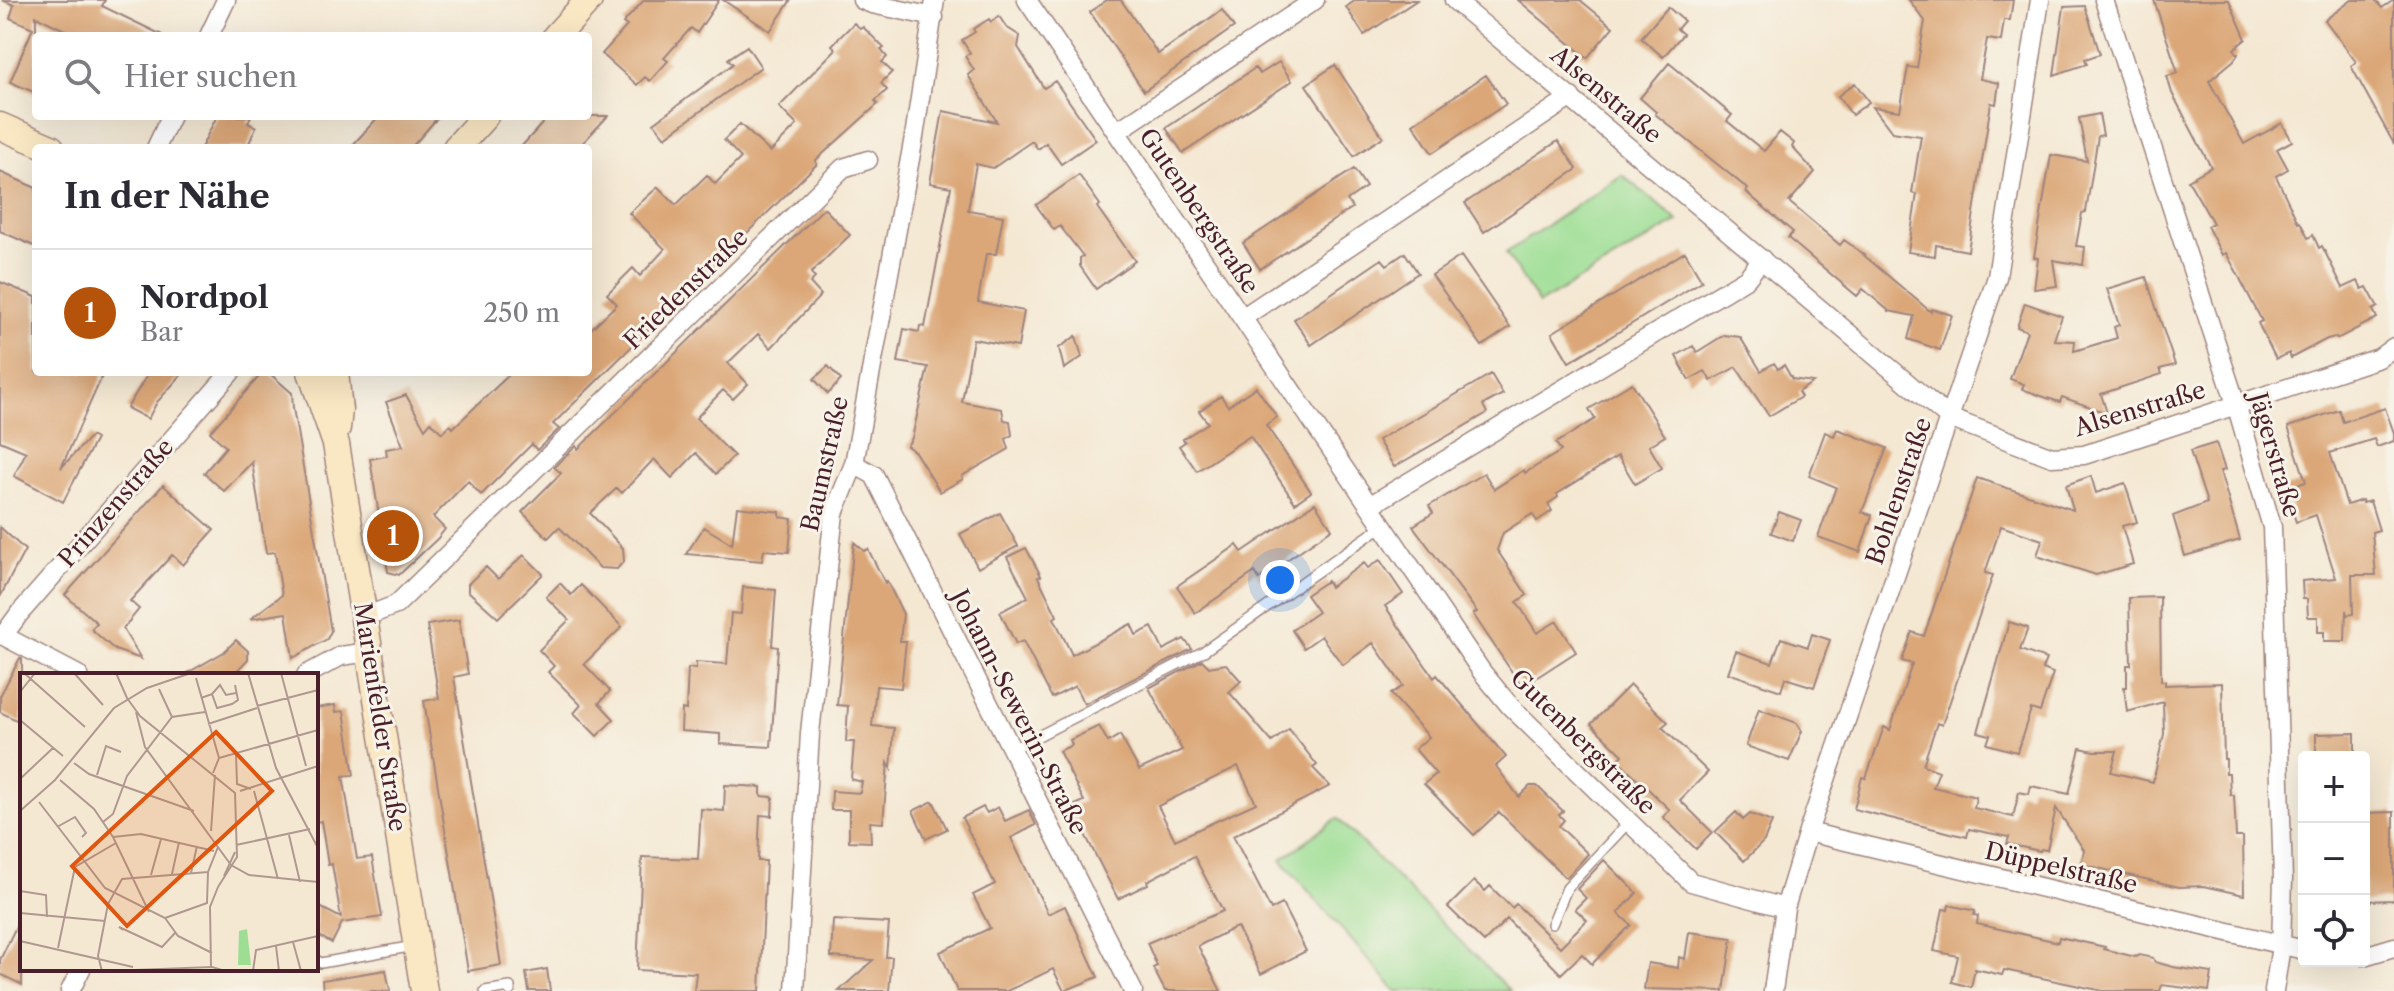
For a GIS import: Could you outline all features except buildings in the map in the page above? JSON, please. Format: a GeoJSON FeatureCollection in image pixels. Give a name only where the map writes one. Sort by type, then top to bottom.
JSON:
{"type":"FeatureCollection","features":[{"type":"Feature","properties":{"kind":"street"},"geometry":{"type":"LineString","coordinates":[[211,32],[226,0]]}},
{"type":"Feature","properties":{"kind":"street"},"geometry":{"type":"LineString","coordinates":[[560,32],[589,0]]}},
{"type":"Feature","properties":{"kind":"street"},"geometry":{"type":"LineString","coordinates":[[862,0],[872,4],[934,8]]}},
{"type":"Feature","properties":{"kind":"street","name":"Gutenbergstraße"},"geometry":{"type":"LineString","coordinates":[[1027,0],[1482,672],[1501,695],[1691,882],[1785,908]]}},
{"type":"Feature","properties":{"kind":"street","name":"Gutenbergstraße"},"geometry":{"type":"LineString","coordinates":[[1116,132],[1315,0]]}},
{"type":"Feature","properties":{"kind":"street","name":"Alsenstraße"},"geometry":{"type":"LineString","coordinates":[[1454,0],[1949,418],[2052,457],[2084,455],[2379,358],[2394,347]]}},
{"type":"Feature","properties":{"kind":"street","name":"Bohlenstraße"},"geometry":{"type":"LineString","coordinates":[[1773,991],[1785,908],[1808,832],[1997,277],[2040,0]]}},
{"type":"Feature","properties":{"kind":"street","name":"Jägerstraße"},"geometry":{"type":"LineString","coordinates":[[2104,0],[2236,404],[2272,527],[2283,879],[2281,946],[2274,991]]}},
{"type":"Feature","properties":{"kind":"street","name":"Baumstraße"},"geometry":{"type":"LineString","coordinates":[[795,991],[810,733],[834,513],[854,464],[934,8]]}},
{"type":"Feature","properties":{"kind":"street","name":"Gutenbergstraße"},"geometry":{"type":"LineString","coordinates":[[1242,318],[1571,97]]}},
{"type":"Feature","properties":{"kind":"street"},"geometry":{"type":"LineString","coordinates":[[158,144],[169,120]]}},
{"type":"Feature","properties":{"kind":"street"},"geometry":{"type":"LineString","coordinates":[[460,144],[481,120]]}},
{"type":"Feature","properties":{"kind":"street"},"geometry":{"type":"LineString","coordinates":[[0,126],[42,144]]}},
{"type":"Feature","properties":{"kind":"street","name":"Friedenstraße"},"geometry":{"type":"LineString","coordinates":[[364,617],[396,605],[843,168],[868,160]]}},
{"type":"Feature","properties":{"kind":"street"},"geometry":{"type":"LineString","coordinates":[[1371,505],[1747,278],[1762,259]]}},
{"type":"Feature","properties":{"kind":"street","name":"Prinzenstraße"},"geometry":{"type":"LineString","coordinates":[[2,635],[227,376]]}},
{"type":"Feature","properties":{"kind":"street","name":"Marienfelder Straße"},"geometry":{"type":"LineString","coordinates":[[312,376],[336,444],[424,991]]}},
{"type":"Feature","properties":{"kind":"street","name":"Marienfelder Straße"},"geometry":{"type":"LineString","coordinates":[[335,376],[339,410],[336,444]]}},
{"type":"Feature","properties":{"kind":"street","name":"Johann-Sewerin-Straße"},"geometry":{"type":"LineString","coordinates":[[854,464],[874,475],[1133,991]]}},
{"type":"Feature","properties":{"kind":"street"},"geometry":{"type":"LineString","coordinates":[[2,635],[74,673]]}},
{"type":"Feature","properties":{"kind":"street"},"geometry":{"type":"LineString","coordinates":[[310,673],[341,656],[369,652]]}},
{"type":"Feature","properties":{"kind":"street","name":"Düppelstraße"},"geometry":{"type":"LineString","coordinates":[[1808,832],[2298,949]]}},
{"type":"Feature","properties":{"kind":"street"},"geometry":{"type":"LineString","coordinates":[[2370,954],[2394,947]]}},
{"type":"Feature","properties":{"kind":"street"},"geometry":{"type":"LineString","coordinates":[[70,991],[80,971]]}},
{"type":"Feature","properties":{"kind":"lane"},"geometry":{"type":"LineString","coordinates":[[1011,750],[1204,651],[1384,525]]}},
{"type":"Feature","properties":{"kind":"lane"},"geometry":{"type":"LineString","coordinates":[[1552,924],[1567,888],[1629,822]]}},
{"type":"Feature","properties":{"kind":"lane"},"geometry":{"type":"LineString","coordinates":[[318,961],[417,945]]}},
{"type":"Feature","properties":{"kind":"lane"},"geometry":{"type":"LineString","coordinates":[[485,991],[510,987],[510,991]]}},
{"type":"Feature","properties":{"kind":"green space"},"geometry":{"type":"Polygon","coordinates":[[[1622,175],[1678,221],[1539,304],[1506,253],[1622,175]]]}},
{"type":"Feature","properties":{"kind":"green space"},"geometry":{"type":"Polygon","coordinates":[[[1337,818],[1510,991],[1396,991],[1281,860],[1337,818]]]}},
{"type":"Feature","properties":{"kind":"place","name":"Nordpol"},"geometry":{"type":"Point","coordinates":[393,536]}}]}
